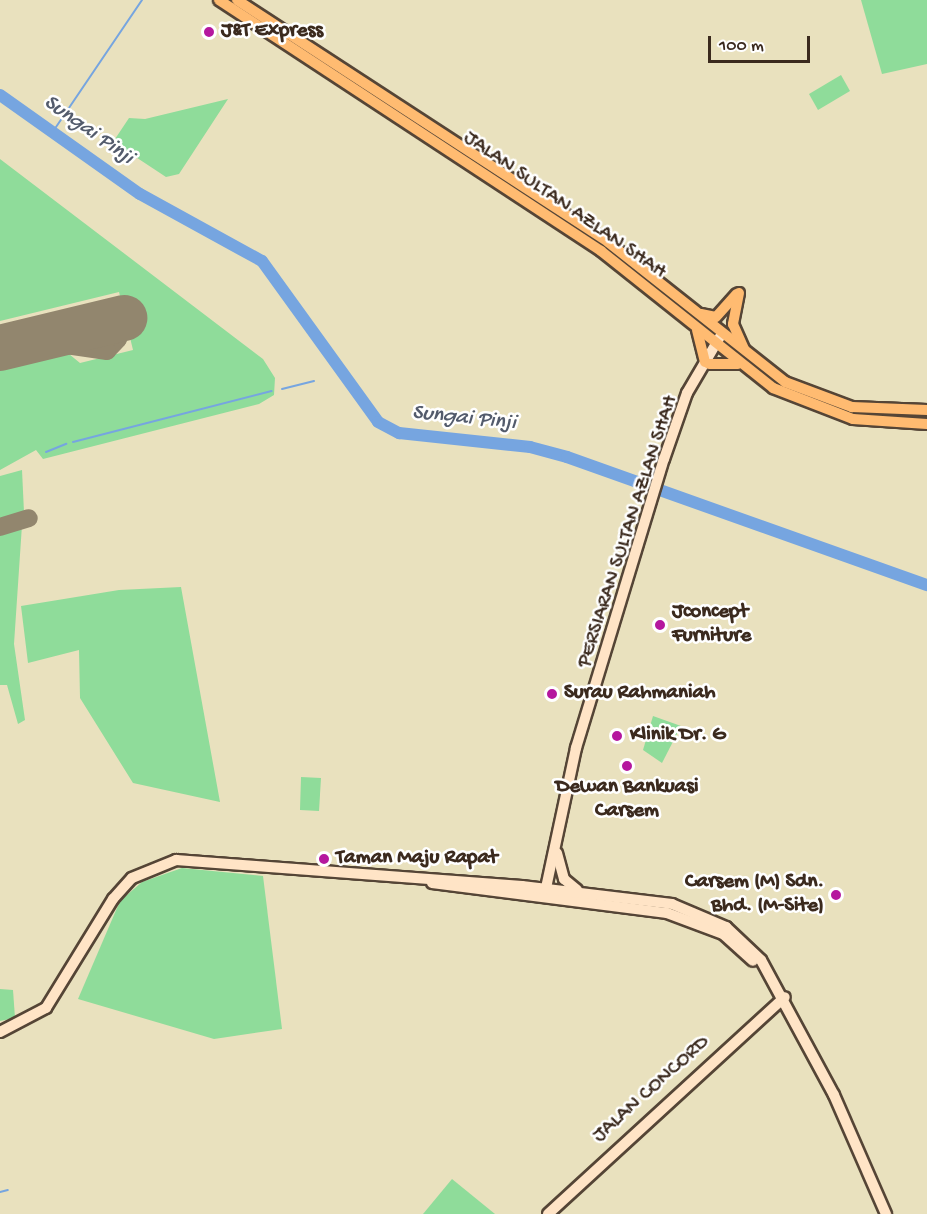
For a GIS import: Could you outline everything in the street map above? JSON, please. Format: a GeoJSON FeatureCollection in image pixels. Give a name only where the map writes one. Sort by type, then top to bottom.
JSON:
{"type":"FeatureCollection","features":[{"type":"Feature","properties":{"kind":"main road","name":"JALAN SULTAN AZLAN SHAH"},"geometry":{"type":"LineString","coordinates":[[219,0],[601,251],[695,327],[748,356],[786,382],[824,399],[875,410],[927,410]]}},
{"type":"Feature","properties":{"kind":"main road"},"geometry":{"type":"LineString","coordinates":[[230,0],[272,34]]}},
{"type":"Feature","properties":{"kind":"main road","name":"JALAN SULTAN AZLAN SHAH"},"geometry":{"type":"LineString","coordinates":[[237,0],[608,242],[693,311],[739,364],[781,393],[824,411],[884,424],[927,424]]}},
{"type":"Feature","properties":{"kind":"main road"},"geometry":{"type":"LineString","coordinates":[[693,311],[716,317],[739,292],[733,324],[748,356]]}},
{"type":"Feature","properties":{"kind":"main road"},"geometry":{"type":"LineString","coordinates":[[695,327],[707,363],[739,364]]}},
{"type":"Feature","properties":{"kind":"street","name":"PERSIARAN SULTAN AZLAN SHAH"},"geometry":{"type":"LineString","coordinates":[[549,889],[564,808],[666,460],[707,363],[719,342]]}},
{"type":"Feature","properties":{"kind":"street","name":"PERSIARAN SULTAN AZLAN SHAH"},"geometry":{"type":"LineString","coordinates":[[549,889],[550,867],[576,748],[651,512]]}},
{"type":"Feature","properties":{"kind":"street"},"geometry":{"type":"LineString","coordinates":[[557,853],[564,879],[578,891]]}},
{"type":"Feature","properties":{"kind":"street"},"geometry":{"type":"LineString","coordinates":[[0,1032],[46,1008],[113,899],[132,878],[155,865],[189,859],[578,891],[672,904],[708,917],[740,937],[765,967],[785,997],[886,1214]]}},
{"type":"Feature","properties":{"kind":"street"},"geometry":{"type":"LineString","coordinates":[[522,886],[542,882],[550,867]]}},
{"type":"Feature","properties":{"kind":"street"},"geometry":{"type":"LineString","coordinates":[[426,880],[476,891],[603,903]]}},
{"type":"Feature","properties":{"kind":"street"},"geometry":{"type":"LineString","coordinates":[[476,891],[549,889],[689,921],[723,934]]}},
{"type":"Feature","properties":{"kind":"street"},"geometry":{"type":"LineString","coordinates":[[689,921],[708,917]]}},
{"type":"Feature","properties":{"kind":"street"},"geometry":{"type":"LineString","coordinates":[[708,917],[723,934],[765,967]]}},
{"type":"Feature","properties":{"kind":"street","name":"JALAN CONCORD"},"geometry":{"type":"LineString","coordinates":[[548,1214],[785,997]]}},
{"type":"Feature","properties":{"kind":"green space"},"geometry":{"type":"Polygon","coordinates":[[[861,0],[927,0],[927,64],[882,74],[861,0]]]}},
{"type":"Feature","properties":{"kind":"green space"},"geometry":{"type":"Polygon","coordinates":[[[841,75],[850,91],[818,110],[809,94],[841,75]]]}},
{"type":"Feature","properties":{"kind":"green space"},"geometry":{"type":"Polygon","coordinates":[[[228,99],[179,174],[166,177],[113,142],[129,118],[145,119],[228,99]]]}},
{"type":"Feature","properties":{"kind":"green space"},"geometry":{"type":"Polygon","coordinates":[[[0,159],[263,359],[275,378],[274,395],[259,404],[43,459],[36,450],[0,470],[0,369],[69,354],[80,363],[133,350],[119,292],[0,321],[0,159]]]}},
{"type":"Feature","properties":{"kind":"green space"},"geometry":{"type":"Polygon","coordinates":[[[22,470],[24,512],[0,522],[0,476],[22,470]]]}},
{"type":"Feature","properties":{"kind":"green space"},"geometry":{"type":"Polygon","coordinates":[[[22,525],[14,644],[25,720],[18,724],[7,685],[0,685],[0,532],[22,525]]]}},
{"type":"Feature","properties":{"kind":"green space"},"geometry":{"type":"Polygon","coordinates":[[[181,587],[220,802],[133,783],[80,698],[79,650],[28,663],[21,606],[119,590],[181,587]]]}},
{"type":"Feature","properties":{"kind":"green space"},"geometry":{"type":"Polygon","coordinates":[[[653,716],[681,726],[662,763],[643,750],[653,716]]]}},
{"type":"Feature","properties":{"kind":"green space"},"geometry":{"type":"Polygon","coordinates":[[[301,777],[321,778],[319,811],[300,810],[301,777]]]}},
{"type":"Feature","properties":{"kind":"green space"},"geometry":{"type":"Polygon","coordinates":[[[182,868],[263,876],[282,1029],[214,1039],[78,999],[120,901],[142,882],[182,868]]]}},
{"type":"Feature","properties":{"kind":"green space"},"geometry":{"type":"Polygon","coordinates":[[[0,989],[13,990],[15,1018],[0,1021],[0,989]]]}},
{"type":"Feature","properties":{"kind":"green space"},"geometry":{"type":"Polygon","coordinates":[[[452,1179],[495,1214],[423,1214],[452,1179]]]}},
{"type":"Feature","properties":{"kind":"waterway"},"geometry":{"type":"LineString","coordinates":[[54,130],[142,0]]}},
{"type":"Feature","properties":{"kind":"waterway","name":"Sungai Pinji"},"geometry":{"type":"LineString","coordinates":[[0,95],[140,194],[262,261],[378,422],[399,433],[530,447],[567,457],[927,585]]}},
{"type":"Feature","properties":{"kind":"waterway"},"geometry":{"type":"LineString","coordinates":[[282,389],[314,381]]}},
{"type":"Feature","properties":{"kind":"waterway"},"geometry":{"type":"LineString","coordinates":[[73,442],[272,391]]}},
{"type":"Feature","properties":{"kind":"waterway"},"geometry":{"type":"LineString","coordinates":[[46,452],[66,444]]}},
{"type":"Feature","properties":{"kind":"waterway"},"geometry":{"type":"LineString","coordinates":[[0,1192],[8,1190]]}},
{"type":"Feature","properties":{"kind":"taxiway"},"geometry":{"type":"LineString","coordinates":[[99,311],[115,318],[119,327],[118,339],[107,351],[32,340],[99,311]]}},
{"type":"Feature","properties":{"kind":"taxiway"},"geometry":{"type":"LineString","coordinates":[[0,527],[29,518]]}},
{"type":"Feature","properties":{"kind":"runway"},"geometry":{"type":"LineString","coordinates":[[0,348],[124,318]]}},
{"type":"Feature","properties":{"kind":"place","name":"J&T Express"},"geometry":{"type":"Point","coordinates":[209,32]}},
{"type":"Feature","properties":{"kind":"place","name":"Jconcept Furniture"},"geometry":{"type":"Point","coordinates":[660,625]}},
{"type":"Feature","properties":{"kind":"place","name":"Surau Rahmaniah"},"geometry":{"type":"Point","coordinates":[552,694]}},
{"type":"Feature","properties":{"kind":"place","name":"Klinik Dr. G"},"geometry":{"type":"Point","coordinates":[617,736]}},
{"type":"Feature","properties":{"kind":"place","name":"Dewan Bankuasi Carsem"},"geometry":{"type":"Point","coordinates":[627,766]}},
{"type":"Feature","properties":{"kind":"place","name":"Taman Maju Rapat"},"geometry":{"type":"Point","coordinates":[324,859]}},
{"type":"Feature","properties":{"kind":"place","name":"Carsem (M) Sdn. Bhd. (M-Site)"},"geometry":{"type":"Point","coordinates":[836,895]}}]}
